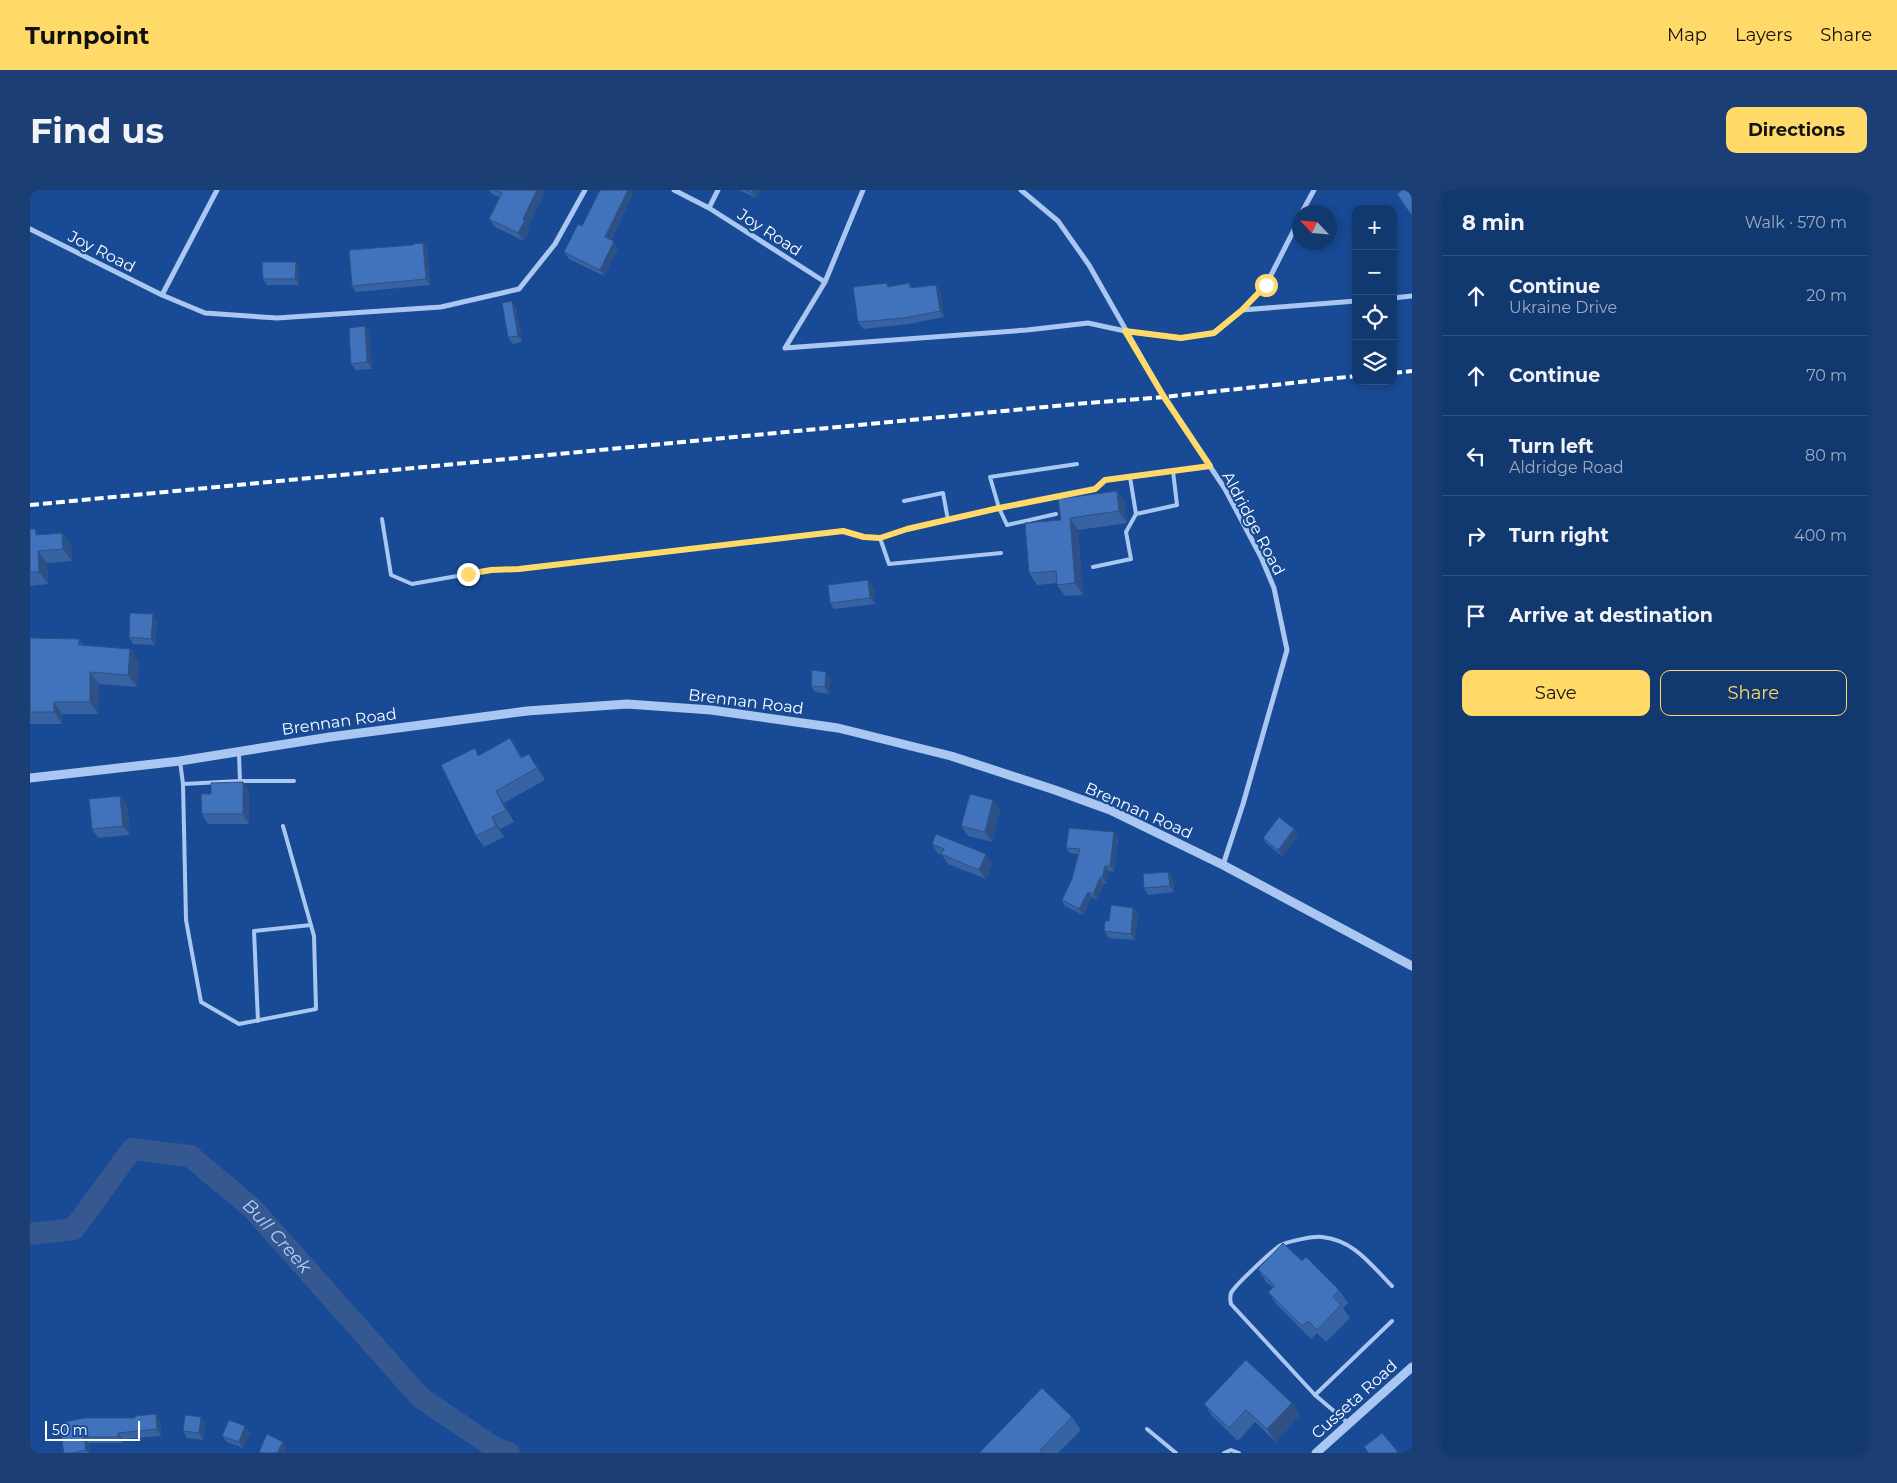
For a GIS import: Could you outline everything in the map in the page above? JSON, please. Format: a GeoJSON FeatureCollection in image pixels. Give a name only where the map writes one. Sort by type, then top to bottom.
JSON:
{"type":"FeatureCollection","features":[{"type":"Feature","properties":{"kind":"street"},"geometry":{"type":"LineString","coordinates":[[162,295],[217,190]]}},
{"type":"Feature","properties":{"kind":"street","name":"Joy Road"},"geometry":{"type":"LineString","coordinates":[[30,229],[162,295],[205,313],[277,318],[441,308],[519,289],[555,244],[585,190]]}},
{"type":"Feature","properties":{"kind":"street","name":"Joy Road"},"geometry":{"type":"LineString","coordinates":[[674,190],[709,208],[824,282]]}},
{"type":"Feature","properties":{"kind":"street"},"geometry":{"type":"LineString","coordinates":[[709,208],[718,190]]}},
{"type":"Feature","properties":{"kind":"street"},"geometry":{"type":"LineString","coordinates":[[863,190],[824,282],[785,348],[1027,330],[1088,323],[1125,331],[1181,338],[1214,333],[1242,310],[1266,285],[1292,234]]}},
{"type":"Feature","properties":{"kind":"street","name":"Aldridge Road"},"geometry":{"type":"LineString","coordinates":[[1020,190],[1058,221],[1089,265],[1164,397],[1225,489],[1261,557],[1274,588],[1287,650],[1243,804],[1223,865]]}},
{"type":"Feature","properties":{"kind":"street"},"geometry":{"type":"LineString","coordinates":[[1306,205],[1314,190]]}},
{"type":"Feature","properties":{"kind":"street"},"geometry":{"type":"LineString","coordinates":[[1397,298],[1412,296]]}},
{"type":"Feature","properties":{"kind":"street"},"geometry":{"type":"LineString","coordinates":[[1242,310],[1352,301]]}},
{"type":"Feature","properties":{"kind":"street","name":"Brennan Road"},"geometry":{"type":"LineString","coordinates":[[30,778],[180,761],[330,737],[527,711],[627,704],[711,710],[838,728],[951,756],[1110,810],[1223,865],[1412,966]]}},
{"type":"Feature","properties":{"kind":"street","name":"Cusseta Road"},"geometry":{"type":"LineString","coordinates":[[1316,1453],[1412,1367]]}},
{"type":"Feature","properties":{"kind":"lane"},"geometry":{"type":"LineString","coordinates":[[1056,514],[1007,525],[999,508],[990,477],[1077,464]]}},
{"type":"Feature","properties":{"kind":"lane"},"geometry":{"type":"LineString","coordinates":[[382,520],[391,575],[412,584],[491,570],[526,568],[843,531],[864,537],[880,538],[907,529],[999,508],[1095,489],[1105,480],[1210,466]]}},
{"type":"Feature","properties":{"kind":"lane"},"geometry":{"type":"LineString","coordinates":[[1136,514],[1177,505],[1174,471]]}},
{"type":"Feature","properties":{"kind":"lane"},"geometry":{"type":"LineString","coordinates":[[1093,567],[1131,559],[1126,532],[1136,514],[1130,477]]}},
{"type":"Feature","properties":{"kind":"lane"},"geometry":{"type":"LineString","coordinates":[[904,501],[943,493],[948,520]]}},
{"type":"Feature","properties":{"kind":"lane"},"geometry":{"type":"LineString","coordinates":[[880,538],[889,564],[1000,553]]}},
{"type":"Feature","properties":{"kind":"lane"},"geometry":{"type":"LineString","coordinates":[[239,751],[240,781]]}},
{"type":"Feature","properties":{"kind":"lane"},"geometry":{"type":"LineString","coordinates":[[180,761],[183,784],[186,920],[201,1002],[239,1024],[316,1009],[314,936],[283,826]]}},
{"type":"Feature","properties":{"kind":"lane"},"geometry":{"type":"LineString","coordinates":[[183,784],[294,781]]}},
{"type":"Feature","properties":{"kind":"lane"},"geometry":{"type":"LineString","coordinates":[[258,1021],[254,931],[311,924]]}},
{"type":"Feature","properties":{"kind":"lane"},"geometry":{"type":"LineString","coordinates":[[1348,1423],[1315,1394],[1231,1304],[1232,1292],[1239,1283],[1281,1246],[1316,1237],[1323,1237],[1352,1246],[1392,1286]]}},
{"type":"Feature","properties":{"kind":"lane"},"geometry":{"type":"LineString","coordinates":[[1315,1394],[1392,1322]]}},
{"type":"Feature","properties":{"kind":"lane"},"geometry":{"type":"LineString","coordinates":[[1147,1429],[1176,1453]]}},
{"type":"Feature","properties":{"kind":"lane"},"geometry":{"type":"LineString","coordinates":[[1224,1453],[1231,1450],[1240,1453]]}},
{"type":"Feature","properties":{"kind":"building"},"geometry":{"type":"Polygon","coordinates":[[[495,190],[537,190],[518,233],[489,219],[502,193],[495,190]]]}},
{"type":"Feature","properties":{"kind":"building"},"geometry":{"type":"Polygon","coordinates":[[[600,190],[628,190],[605,237],[614,241],[600,270],[564,252],[578,224],[582,226],[600,190]]]}},
{"type":"Feature","properties":{"kind":"building"},"geometry":{"type":"Polygon","coordinates":[[[1402,190],[1409,190],[1412,194],[1412,216],[1397,194],[1402,190]]]}},
{"type":"Feature","properties":{"kind":"building"},"geometry":{"type":"Polygon","coordinates":[[[423,243],[426,279],[352,286],[349,250],[423,243]]]}},
{"type":"Feature","properties":{"kind":"building"},"geometry":{"type":"Polygon","coordinates":[[[262,262],[296,262],[295,279],[263,279],[262,262]]]}},
{"type":"Feature","properties":{"kind":"building"},"geometry":{"type":"Polygon","coordinates":[[[887,283],[888,287],[909,283],[910,288],[936,285],[940,311],[904,318],[858,322],[853,287],[887,283]]]}},
{"type":"Feature","properties":{"kind":"building"},"geometry":{"type":"Polygon","coordinates":[[[512,301],[518,336],[508,337],[502,303],[512,301]]]}},
{"type":"Feature","properties":{"kind":"building"},"geometry":{"type":"Polygon","coordinates":[[[365,326],[367,362],[351,364],[349,328],[365,326]]]}},
{"type":"Feature","properties":{"kind":"building"},"geometry":{"type":"Polygon","coordinates":[[[1117,491],[1119,511],[1070,518],[1075,583],[1057,585],[1056,571],[1029,573],[1025,523],[1061,520],[1058,499],[1117,491]]]}},
{"type":"Feature","properties":{"kind":"building"},"geometry":{"type":"Polygon","coordinates":[[[30,529],[35,529],[36,535],[62,533],[63,549],[38,551],[39,572],[30,572],[30,529]]]}},
{"type":"Feature","properties":{"kind":"building"},"geometry":{"type":"Polygon","coordinates":[[[868,580],[870,598],[830,603],[828,585],[868,580]]]}},
{"type":"Feature","properties":{"kind":"building"},"geometry":{"type":"Polygon","coordinates":[[[130,613],[153,614],[151,639],[129,637],[130,613]]]}},
{"type":"Feature","properties":{"kind":"building"},"geometry":{"type":"Polygon","coordinates":[[[30,638],[79,639],[79,645],[130,649],[128,675],[90,672],[90,702],[54,702],[54,712],[30,712],[30,638]]]}},
{"type":"Feature","properties":{"kind":"building"},"geometry":{"type":"Polygon","coordinates":[[[812,670],[826,672],[825,687],[811,686],[812,670]]]}},
{"type":"Feature","properties":{"kind":"building"},"geometry":{"type":"Polygon","coordinates":[[[510,738],[521,758],[529,754],[537,768],[496,791],[506,810],[492,817],[496,826],[476,836],[441,765],[475,748],[478,756],[510,738]]]}},
{"type":"Feature","properties":{"kind":"building"},"geometry":{"type":"Polygon","coordinates":[[[243,782],[243,814],[202,814],[201,794],[211,794],[211,783],[243,782]]]}},
{"type":"Feature","properties":{"kind":"building"},"geometry":{"type":"Polygon","coordinates":[[[970,794],[993,800],[985,832],[961,826],[970,794]]]}},
{"type":"Feature","properties":{"kind":"building"},"geometry":{"type":"Polygon","coordinates":[[[120,796],[123,826],[92,829],[89,799],[120,796]]]}},
{"type":"Feature","properties":{"kind":"building"},"geometry":{"type":"Polygon","coordinates":[[[1279,817],[1294,829],[1278,850],[1263,838],[1279,817]]]}},
{"type":"Feature","properties":{"kind":"building"},"geometry":{"type":"Polygon","coordinates":[[[1069,828],[1114,832],[1110,866],[1105,866],[1102,878],[1100,878],[1093,894],[1088,892],[1079,909],[1062,900],[1072,879],[1080,849],[1066,848],[1069,828]]]}},
{"type":"Feature","properties":{"kind":"building"},"geometry":{"type":"Polygon","coordinates":[[[936,834],[986,854],[979,870],[941,854],[944,849],[932,844],[936,834]]]}},
{"type":"Feature","properties":{"kind":"building"},"geometry":{"type":"Polygon","coordinates":[[[1168,872],[1170,886],[1144,888],[1143,874],[1168,872]]]}},
{"type":"Feature","properties":{"kind":"building"},"geometry":{"type":"Polygon","coordinates":[[[1111,905],[1133,908],[1131,934],[1104,931],[1105,921],[1109,921],[1111,905]]]}},
{"type":"Feature","properties":{"kind":"building"},"geometry":{"type":"Polygon","coordinates":[[[1283,1243],[1302,1261],[1306,1257],[1339,1290],[1333,1297],[1341,1305],[1317,1330],[1308,1321],[1302,1326],[1268,1292],[1275,1286],[1258,1269],[1283,1243]]]}},
{"type":"Feature","properties":{"kind":"building"},"geometry":{"type":"Polygon","coordinates":[[[1246,1360],[1292,1403],[1267,1429],[1246,1410],[1229,1428],[1204,1404],[1246,1360]]]}},
{"type":"Feature","properties":{"kind":"building"},"geometry":{"type":"Polygon","coordinates":[[[1042,1388],[1072,1417],[1040,1450],[1044,1453],[979,1453],[1042,1388]]]}},
{"type":"Feature","properties":{"kind":"building"},"geometry":{"type":"Polygon","coordinates":[[[156,1414],[157,1429],[118,1433],[118,1437],[84,1437],[86,1450],[64,1453],[59,1423],[85,1418],[135,1418],[135,1416],[156,1414]]]}},
{"type":"Feature","properties":{"kind":"building"},"geometry":{"type":"Polygon","coordinates":[[[185,1415],[201,1417],[199,1433],[183,1431],[185,1415]]]}},
{"type":"Feature","properties":{"kind":"building"},"geometry":{"type":"Polygon","coordinates":[[[229,1420],[245,1426],[239,1442],[222,1436],[229,1420]]]}},
{"type":"Feature","properties":{"kind":"building"},"geometry":{"type":"Polygon","coordinates":[[[1382,1433],[1397,1453],[1369,1453],[1364,1447],[1382,1433]]]}},
{"type":"Feature","properties":{"kind":"building"},"geometry":{"type":"Polygon","coordinates":[[[267,1434],[283,1442],[277,1453],[259,1452],[267,1434]]]}},
{"type":"Feature","properties":{"kind":"waterway","name":"Bull Creek"},"geometry":{"type":"LineString","coordinates":[[30,1234],[74,1229],[132,1149],[190,1156],[252,1208],[421,1398],[495,1448],[509,1453]]}},
{"type":"Feature","properties":{"kind":"railway"},"geometry":{"type":"LineString","coordinates":[[1397,373],[1412,371]]}},
{"type":"Feature","properties":{"kind":"railway"},"geometry":{"type":"LineString","coordinates":[[30,505],[1164,397],[1352,376]]}},
{"type":"Feature","properties":{"kind":"route"},"geometry":{"type":"LineString","coordinates":[[468,574],[843,531],[864,537],[880,538],[907,529],[999,508],[1095,489],[1105,480],[1210,466],[1164,397],[1125,331],[1181,338],[1214,333],[1242,310],[1266,285]]}}]}
